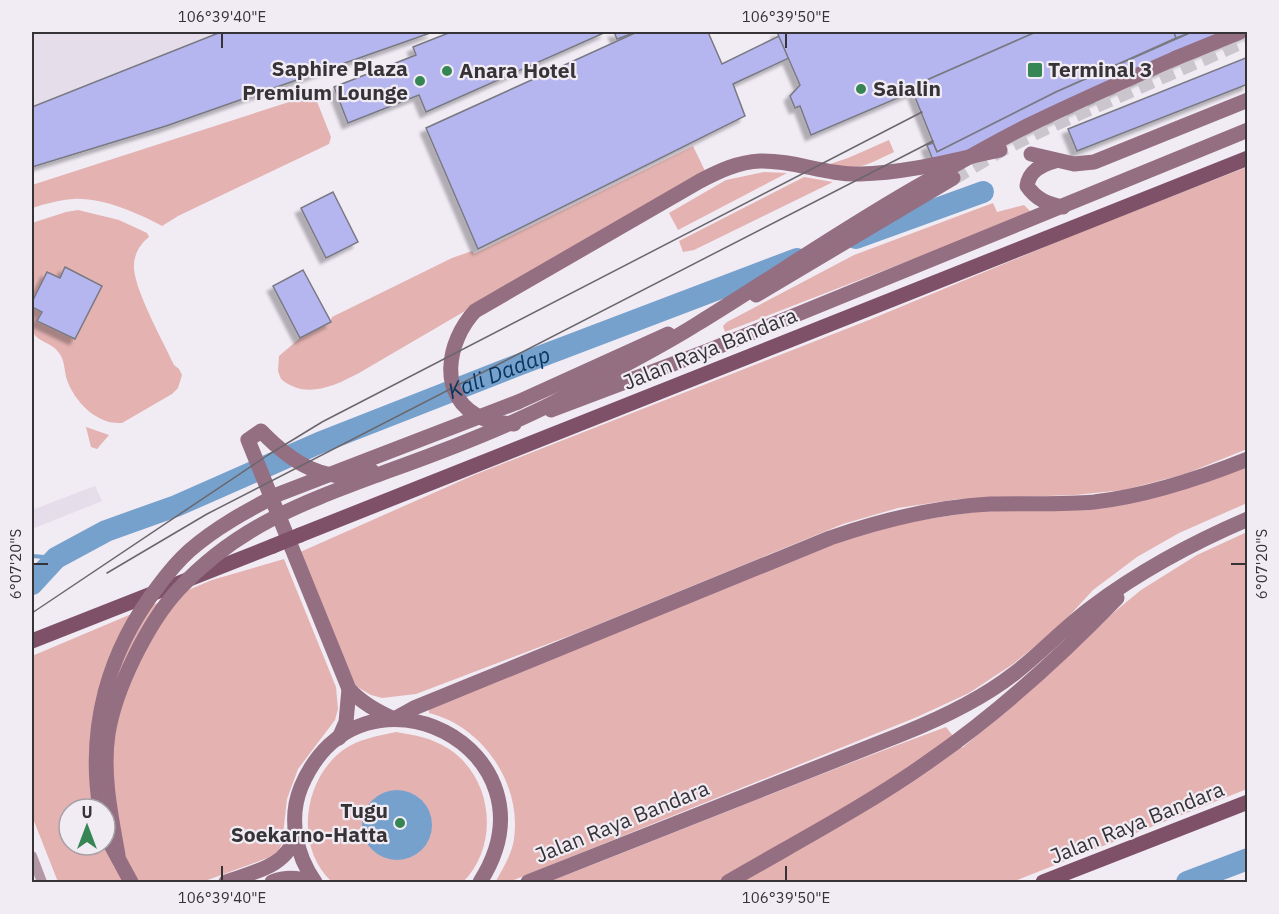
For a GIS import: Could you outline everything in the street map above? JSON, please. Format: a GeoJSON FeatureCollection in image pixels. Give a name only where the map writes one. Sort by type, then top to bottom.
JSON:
{"type":"FeatureCollection","features":[{"type":"Feature","properties":{"kind":"main road","name":"Jalan Raya Bandara"},"geometry":{"type":"LineString","coordinates":[[32,641],[1248,158]]}},
{"type":"Feature","properties":{"kind":"main road","name":"Jalan Raya Bandara"},"geometry":{"type":"LineString","coordinates":[[1043,882],[1248,802]]}},
{"type":"Feature","properties":{"kind":"street","name":"Jalan Raya Bandara"},"geometry":{"type":"LineString","coordinates":[[131,882],[118,855],[108,785],[108,735],[128,670],[159,614],[176,591],[195,572],[243,535],[272,517],[310,500],[449,449],[550,404],[688,330],[836,235],[995,143],[1166,62],[1240,32]]}},
{"type":"Feature","properties":{"kind":"street"},"geometry":{"type":"LineString","coordinates":[[1031,154],[1074,164],[1094,162],[1248,100]]}},
{"type":"Feature","properties":{"kind":"street","name":"Jalan Raya Bandara"},"geometry":{"type":"LineString","coordinates":[[349,689],[248,441],[261,431],[293,460],[312,470],[341,477],[360,475],[514,424],[710,350],[1248,130]]}},
{"type":"Feature","properties":{"kind":"street"},"geometry":{"type":"LineString","coordinates":[[514,424],[488,421],[472,413],[460,400],[452,386],[451,362],[454,346],[463,323],[475,311],[724,169],[758,161],[772,161],[824,171],[860,174],[928,167],[1000,150]]}},
{"type":"Feature","properties":{"kind":"street"},"geometry":{"type":"LineString","coordinates":[[1055,161],[1043,164],[1035,170],[1028,178],[1027,186],[1033,196],[1063,207]]}},
{"type":"Feature","properties":{"kind":"street"},"geometry":{"type":"LineString","coordinates":[[98,797],[95,777],[99,720],[112,666],[121,644],[145,604],[189,551],[254,507],[279,494],[518,402],[744,301],[953,177]]}},
{"type":"Feature","properties":{"kind":"street"},"geometry":{"type":"LineString","coordinates":[[226,882],[283,858],[293,843],[299,794],[307,774],[320,755],[339,738],[361,726],[394,719],[414,708],[830,538],[871,524],[922,512],[957,507],[990,504],[1060,504],[1125,497],[1177,485],[1248,459]]}},
{"type":"Feature","properties":{"kind":"street","name":"Jalan Raya Bandara"},"geometry":{"type":"LineString","coordinates":[[528,882],[950,713],[1013,675],[1092,607],[1137,576],[1199,540],[1248,519]]}},
{"type":"Feature","properties":{"kind":"street","name":"Jalan Raya Bandara"},"geometry":{"type":"LineString","coordinates":[[728,882],[899,781],[957,742],[1031,679],[1098,617],[1137,576]]}},
{"type":"Feature","properties":{"kind":"street"},"geometry":{"type":"LineString","coordinates":[[349,689],[357,698],[394,719],[423,722],[445,731],[468,747],[486,769],[498,796],[501,828],[496,850],[480,882]]}},
{"type":"Feature","properties":{"kind":"street"},"geometry":{"type":"LineString","coordinates":[[339,738],[346,722],[349,689]]}},
{"type":"Feature","properties":{"kind":"street"},"geometry":{"type":"LineString","coordinates":[[296,829],[302,862],[315,882]]}},
{"type":"Feature","properties":{"kind":"street"},"geometry":{"type":"LineString","coordinates":[[32,856],[42,882]]}},
{"type":"Feature","properties":{"kind":"street"},"geometry":{"type":"LineString","coordinates":[[272,882],[285,878],[296,878],[310,882]]}},
{"type":"Feature","properties":{"kind":"shaded area"},"geometry":{"type":"Polygon","coordinates":[[[32,32],[433,32],[166,126],[32,167],[32,32]]]}},
{"type":"Feature","properties":{"kind":"shaded area"},"geometry":{"type":"Polygon","coordinates":[[[314,94],[331,137],[329,144],[178,216],[162,226],[131,211],[107,203],[84,199],[52,202],[32,208],[32,185],[314,94]]]}},
{"type":"Feature","properties":{"kind":"shaded area"},"geometry":{"type":"Polygon","coordinates":[[[889,140],[894,152],[863,166],[840,167],[830,164],[848,158],[889,140]]]}},
{"type":"Feature","properties":{"kind":"shaded area"},"geometry":{"type":"Polygon","coordinates":[[[693,146],[705,171],[359,373],[330,386],[310,390],[300,389],[281,379],[278,371],[279,356],[300,338],[330,322],[332,317],[452,258],[472,251],[474,254],[693,146]]]}},
{"type":"Feature","properties":{"kind":"shaded area"},"geometry":{"type":"Polygon","coordinates":[[[1247,167],[1247,449],[1185,474],[1124,490],[1075,495],[958,499],[898,508],[843,524],[582,631],[416,694],[382,698],[371,695],[356,686],[298,553],[474,475],[869,320],[1088,229],[1247,167]]]}},
{"type":"Feature","properties":{"kind":"shaded area"},"geometry":{"type":"Polygon","coordinates":[[[764,172],[787,173],[678,230],[669,213],[726,180],[764,172]]]}},
{"type":"Feature","properties":{"kind":"shaded area"},"geometry":{"type":"Polygon","coordinates":[[[804,177],[833,182],[694,250],[683,252],[679,241],[804,177]]]}},
{"type":"Feature","properties":{"kind":"shaded area"},"geometry":{"type":"Polygon","coordinates":[[[993,203],[997,212],[1024,205],[1032,213],[725,332],[723,326],[727,322],[854,255],[993,203]]]}},
{"type":"Feature","properties":{"kind":"shaded area"},"geometry":{"type":"Polygon","coordinates":[[[78,210],[119,220],[147,233],[149,237],[136,255],[134,269],[136,279],[157,330],[174,365],[182,375],[178,388],[172,394],[122,423],[104,420],[81,404],[67,380],[61,356],[56,349],[37,337],[32,330],[32,223],[78,210]]]}},
{"type":"Feature","properties":{"kind":"shaded area"},"geometry":{"type":"Polygon","coordinates":[[[86,427],[109,435],[97,449],[91,447],[86,427]]]}},
{"type":"Feature","properties":{"kind":"shaded area"},"geometry":{"type":"Polygon","coordinates":[[[1247,464],[1247,503],[1179,533],[1137,557],[1093,590],[1059,627],[1013,664],[969,693],[917,717],[509,882],[496,881],[514,839],[515,818],[512,798],[505,778],[481,744],[466,730],[429,713],[429,706],[844,539],[896,524],[993,509],[1061,508],[1247,464]]]}},
{"type":"Feature","properties":{"kind":"shaded area"},"geometry":{"type":"Polygon","coordinates":[[[95,486],[102,501],[32,529],[32,510],[95,486]]]}},
{"type":"Feature","properties":{"kind":"shaded area"},"geometry":{"type":"Polygon","coordinates":[[[1247,532],[1247,789],[1012,882],[548,882],[946,727],[962,748],[1018,701],[1107,618],[1141,590],[1197,555],[1247,532]]]}},
{"type":"Feature","properties":{"kind":"shaded area"},"geometry":{"type":"Polygon","coordinates":[[[284,559],[336,687],[338,709],[335,720],[298,769],[287,799],[282,844],[278,851],[270,857],[202,882],[58,882],[32,816],[32,656],[212,580],[284,559]]]}},
{"type":"Feature","properties":{"kind":"shaded area"},"geometry":{"type":"Polygon","coordinates":[[[396,732],[436,742],[449,749],[464,762],[475,777],[483,794],[486,831],[483,850],[475,867],[463,882],[332,882],[320,868],[312,851],[308,833],[308,814],[319,778],[329,763],[355,743],[396,732]]]}},
{"type":"Feature","properties":{"kind":"water"},"geometry":{"type":"Polygon","coordinates":[[[397,790],[410,793],[422,800],[429,812],[432,825],[429,838],[422,850],[410,857],[397,860],[384,857],[372,850],[365,838],[362,825],[365,812],[372,800],[384,793],[397,790]]]}},
{"type":"Feature","properties":{"kind":"building"},"geometry":{"type":"Polygon","coordinates":[[[221,32],[433,32],[166,126],[32,167],[32,107],[221,32]]]}},
{"type":"Feature","properties":{"kind":"building","name":"Anara Hotel"},"geometry":{"type":"Polygon","coordinates":[[[451,32],[606,32],[426,112],[419,95],[348,123],[334,87],[416,55],[413,47],[451,32]]]}},
{"type":"Feature","properties":{"kind":"building","name":"Anara Hotel"},"geometry":{"type":"Polygon","coordinates":[[[614,32],[630,32],[631,34],[617,39],[614,32]]]}},
{"type":"Feature","properties":{"kind":"building"},"geometry":{"type":"Polygon","coordinates":[[[637,32],[708,32],[722,64],[779,36],[789,58],[733,84],[745,116],[478,249],[426,128],[637,32]]]}},
{"type":"Feature","properties":{"kind":"building","name":"Terminal 3"},"geometry":{"type":"Polygon","coordinates":[[[777,32],[1036,32],[911,87],[914,91],[811,135],[800,106],[795,108],[790,96],[800,85],[777,32]]]}},
{"type":"Feature","properties":{"kind":"building"},"geometry":{"type":"Polygon","coordinates":[[[1036,32],[1174,32],[1176,38],[1056,92],[937,152],[911,87],[1036,32]]]}},
{"type":"Feature","properties":{"kind":"building"},"geometry":{"type":"Polygon","coordinates":[[[1174,32],[1192,32],[1176,38],[1174,32]]]}},
{"type":"Feature","properties":{"kind":"building"},"geometry":{"type":"Polygon","coordinates":[[[1192,32],[1248,32],[1248,34],[1186,59],[938,173],[927,145],[933,143],[937,152],[1056,92],[1192,32]]]}},
{"type":"Feature","properties":{"kind":"building"},"geometry":{"type":"Polygon","coordinates":[[[1248,57],[1248,84],[1077,151],[1068,129],[1248,57]]]}},
{"type":"Feature","properties":{"kind":"building"},"geometry":{"type":"Polygon","coordinates":[[[333,192],[358,242],[326,258],[301,208],[333,192]]]}},
{"type":"Feature","properties":{"kind":"building"},"geometry":{"type":"Polygon","coordinates":[[[65,267],[102,286],[75,339],[37,321],[42,312],[32,307],[32,302],[47,272],[60,278],[65,267]]]}},
{"type":"Feature","properties":{"kind":"building"},"geometry":{"type":"Polygon","coordinates":[[[303,270],[331,322],[300,338],[273,286],[303,270]]]}},
{"type":"Feature","properties":{"kind":"waterway","name":"Kali Dadap"},"geometry":{"type":"LineString","coordinates":[[856,238],[983,192]]}},
{"type":"Feature","properties":{"kind":"waterway","name":"Kali Dadap"},"geometry":{"type":"LineString","coordinates":[[32,584],[56,558],[106,531],[176,506],[319,443],[797,259]]}},
{"type":"Feature","properties":{"kind":"waterway"},"geometry":{"type":"LineString","coordinates":[[32,556],[56,558]]}},
{"type":"Feature","properties":{"kind":"waterway","name":"Kali Dadap"},"geometry":{"type":"LineString","coordinates":[[1187,882],[1248,859]]}},
{"type":"Feature","properties":{"kind":"tunnel"},"geometry":{"type":"LineString","coordinates":[[953,178],[1000,150],[1045,128],[1248,39]]}},
{"type":"Feature","properties":{"kind":"tram line"},"geometry":{"type":"LineString","coordinates":[[32,613],[268,455],[322,422],[922,112]]}},
{"type":"Feature","properties":{"kind":"tram line"},"geometry":{"type":"LineString","coordinates":[[107,573],[207,514],[933,141]]}},
{"type":"Feature","properties":{"kind":"place","name":"Terminal 3"},"geometry":{"type":"Point","coordinates":[1035,70]}},
{"type":"Feature","properties":{"kind":"place","name":"Anara Hotel"},"geometry":{"type":"Point","coordinates":[447,71]}},
{"type":"Feature","properties":{"kind":"place","name":"Saphire Plaza Premium Lounge"},"geometry":{"type":"Point","coordinates":[420,81]}},
{"type":"Feature","properties":{"kind":"place","name":"Saialin"},"geometry":{"type":"Point","coordinates":[861,89]}},
{"type":"Feature","properties":{"kind":"place","name":"Tugu Soekarno-Hatta"},"geometry":{"type":"Point","coordinates":[400,823]}}]}
